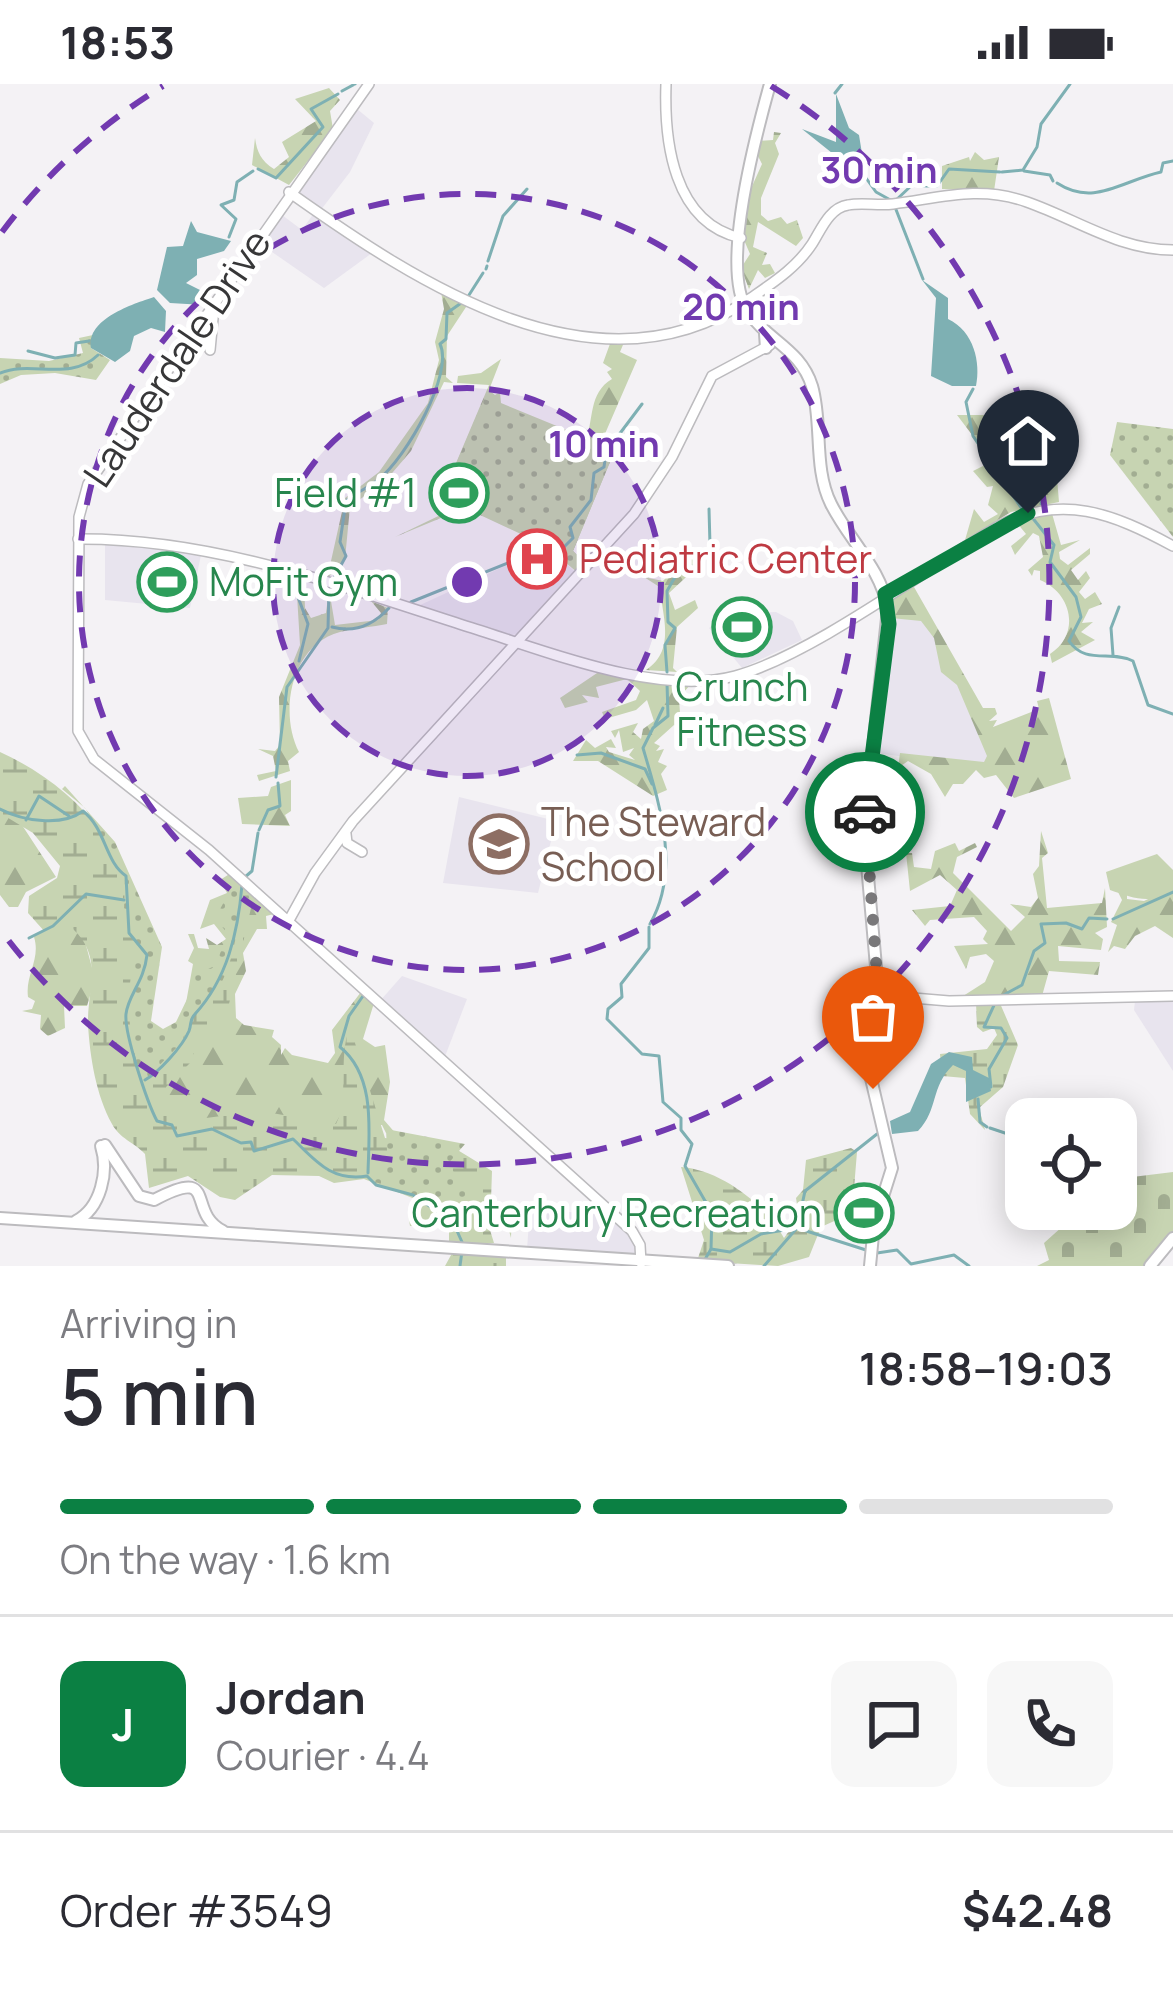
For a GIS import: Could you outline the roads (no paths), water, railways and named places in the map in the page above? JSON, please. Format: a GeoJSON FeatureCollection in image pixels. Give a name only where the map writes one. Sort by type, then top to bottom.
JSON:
{"type":"FeatureCollection","features":[{"type":"Feature","properties":{"kind":"main road","name":"Lauderdale Drive"},"geometry":{"type":"LineString","coordinates":[[371,84],[95,471],[82,502],[80,537],[77,722],[81,740],[94,759],[289,919],[633,1233],[641,1261]]}},
{"type":"Feature","properties":{"kind":"main road","name":"Lauderdale Drive"},"geometry":{"type":"LineString","coordinates":[[80,537],[94,478],[290,192],[371,84]]}},
{"type":"Feature","properties":{"kind":"main road"},"geometry":{"type":"LineString","coordinates":[[666,84],[668,150],[681,186],[707,220],[739,236]]}},
{"type":"Feature","properties":{"kind":"main road"},"geometry":{"type":"LineString","coordinates":[[768,84],[739,236],[740,298],[772,339],[795,358],[809,387],[826,501],[884,594],[889,624],[864,824],[877,994],[869,1073],[892,1163],[874,1225],[870,1266]]}},
{"type":"Feature","properties":{"kind":"main road"},"geometry":{"type":"LineString","coordinates":[[342,94],[350,110]]}},
{"type":"Feature","properties":{"kind":"main road"},"geometry":{"type":"LineString","coordinates":[[290,192],[360,244],[506,321],[559,334],[659,336],[794,266],[840,207],[895,204],[946,192],[1019,199],[1082,228],[1173,250]]}},
{"type":"Feature","properties":{"kind":"main road"},"geometry":{"type":"LineString","coordinates":[[210,350],[210,318],[223,292]]}},
{"type":"Feature","properties":{"kind":"main road"},"geometry":{"type":"LineString","coordinates":[[186,319],[205,312]]}},
{"type":"Feature","properties":{"kind":"main road"},"geometry":{"type":"LineString","coordinates":[[289,919],[346,834],[640,507],[673,457],[712,376],[772,339]]}},
{"type":"Feature","properties":{"kind":"main road"},"geometry":{"type":"LineString","coordinates":[[80,537],[206,548],[522,642],[621,668],[678,677],[719,676],[777,656],[1000,521],[1042,507],[1102,509],[1173,544]]}},
{"type":"Feature","properties":{"kind":"main road"},"geometry":{"type":"LineString","coordinates":[[289,919],[328,844],[522,642]]}},
{"type":"Feature","properties":{"kind":"main road"},"geometry":{"type":"LineString","coordinates":[[346,834],[347,843],[362,852]]}},
{"type":"Feature","properties":{"kind":"main road"},"geometry":{"type":"LineString","coordinates":[[877,994],[913,1000],[1173,998]]}},
{"type":"Feature","properties":{"kind":"main road"},"geometry":{"type":"LineString","coordinates":[[67,1222],[92,1208],[104,1173],[103,1145],[140,1198],[155,1200],[173,1187],[189,1187],[202,1198],[216,1228],[256,1234]]}},
{"type":"Feature","properties":{"kind":"main road"},"geometry":{"type":"LineString","coordinates":[[0,1220],[462,1250]]}},
{"type":"Feature","properties":{"kind":"main road"},"geometry":{"type":"LineString","coordinates":[[0,1220],[728,1266]]}},
{"type":"Feature","properties":{"kind":"main road"},"geometry":{"type":"LineString","coordinates":[[1150,1266],[1173,1238]]}},
{"type":"Feature","properties":{"kind":"main road"},"geometry":{"type":"LineString","coordinates":[[641,1261],[685,1266]]}},
{"type":"Feature","properties":{"kind":"water"},"geometry":{"type":"Polygon","coordinates":[[[836,94],[849,128],[859,135],[865,172],[831,186],[837,175],[832,153],[802,129],[836,142],[836,94]]]}},
{"type":"Feature","properties":{"kind":"water"},"geometry":{"type":"Polygon","coordinates":[[[191,221],[197,232],[231,241],[224,251],[197,259],[197,275],[186,283],[208,294],[204,305],[170,303],[157,290],[167,247],[183,246],[191,221]]]}},
{"type":"Feature","properties":{"kind":"water"},"geometry":{"type":"Polygon","coordinates":[[[922,280],[948,298],[948,319],[970,339],[976,386],[952,386],[931,376],[936,298],[922,280]]]}},
{"type":"Feature","properties":{"kind":"water"},"geometry":{"type":"Polygon","coordinates":[[[154,297],[166,311],[165,332],[151,328],[134,336],[130,351],[115,362],[91,348],[91,338],[103,321],[154,297]]]}},
{"type":"Feature","properties":{"kind":"water"},"geometry":{"type":"Polygon","coordinates":[[[949,1052],[972,1057],[973,1070],[989,1078],[991,1091],[966,1102],[966,1071],[953,1065],[918,1131],[892,1134],[890,1121],[910,1112],[931,1064],[949,1052]]]}},
{"type":"Feature","properties":{"kind":"waterway"},"geometry":{"type":"LineString","coordinates":[[342,91],[355,84]]}},
{"type":"Feature","properties":{"kind":"waterway"},"geometry":{"type":"LineString","coordinates":[[835,93],[842,84]]}},
{"type":"Feature","properties":{"kind":"waterway"},"geometry":{"type":"LineString","coordinates":[[1002,172],[1023,170],[1037,147],[1041,124],[1070,84]]}},
{"type":"Feature","properties":{"kind":"waterway"},"geometry":{"type":"LineString","coordinates":[[258,169],[276,178],[323,127],[311,109],[338,94]]}},
{"type":"Feature","properties":{"kind":"waterway"},"geometry":{"type":"LineString","coordinates":[[1057,183],[1083,193],[1108,190],[1161,172],[1163,163],[1173,161]]}},
{"type":"Feature","properties":{"kind":"waterway"},"geometry":{"type":"LineString","coordinates":[[926,186],[937,186],[949,169],[1000,172]]}},
{"type":"Feature","properties":{"kind":"waterway"},"geometry":{"type":"LineString","coordinates":[[229,237],[236,219],[221,205],[234,200],[237,182],[253,171]]}},
{"type":"Feature","properties":{"kind":"waterway"},"geometry":{"type":"LineString","coordinates":[[861,171],[876,192],[894,202],[912,185],[924,186]]}},
{"type":"Feature","properties":{"kind":"waterway"},"geometry":{"type":"LineString","coordinates":[[1024,171],[1050,175],[1053,181]]}},
{"type":"Feature","properties":{"kind":"waterway"},"geometry":{"type":"LineString","coordinates":[[488,261],[503,216],[527,189]]}},
{"type":"Feature","properties":{"kind":"waterway"},"geometry":{"type":"LineString","coordinates":[[895,207],[923,279]]}},
{"type":"Feature","properties":{"kind":"waterway"},"geometry":{"type":"LineString","coordinates":[[469,295],[483,273]]}},
{"type":"Feature","properties":{"kind":"waterway"},"geometry":{"type":"LineString","coordinates":[[334,578],[346,556],[340,542],[346,501],[390,469],[414,435],[440,374],[447,313],[464,301]]}},
{"type":"Feature","properties":{"kind":"waterway"},"geometry":{"type":"LineString","coordinates":[[28,351],[55,358],[75,355],[76,343],[89,341]]}},
{"type":"Feature","properties":{"kind":"waterway"},"geometry":{"type":"LineString","coordinates":[[0,373],[75,367],[98,355]]}},
{"type":"Feature","properties":{"kind":"waterway"},"geometry":{"type":"LineString","coordinates":[[973,389],[966,402],[973,436],[1022,509]]}},
{"type":"Feature","properties":{"kind":"waterway"},"geometry":{"type":"LineString","coordinates":[[553,545],[561,550],[573,538],[570,527],[591,500],[594,473],[604,467],[606,452],[642,404]]}},
{"type":"Feature","properties":{"kind":"waterway"},"geometry":{"type":"LineString","coordinates":[[1041,504],[1045,489],[1057,480]]}},
{"type":"Feature","properties":{"kind":"waterway"},"geometry":{"type":"LineString","coordinates":[[704,558],[710,545],[709,509]]}},
{"type":"Feature","properties":{"kind":"waterway"},"geometry":{"type":"LineString","coordinates":[[1031,516],[1054,545],[1050,562],[1076,597],[1081,617],[1069,641],[1083,653],[1133,661],[1148,705],[1173,714]]}},
{"type":"Feature","properties":{"kind":"waterway"},"geometry":{"type":"LineString","coordinates":[[411,602],[513,561],[539,540],[550,544]]}},
{"type":"Feature","properties":{"kind":"waterway"},"geometry":{"type":"LineString","coordinates":[[667,672],[665,645],[675,628],[668,622],[667,591],[679,570],[697,565]]}},
{"type":"Feature","properties":{"kind":"waterway"},"geometry":{"type":"LineString","coordinates":[[299,580],[298,597],[308,624],[299,661]]}},
{"type":"Feature","properties":{"kind":"waterway"},"geometry":{"type":"LineString","coordinates":[[276,777],[287,687],[328,628],[329,589]]}},
{"type":"Feature","properties":{"kind":"waterway"},"geometry":{"type":"LineString","coordinates":[[1113,655],[1111,628],[1119,607]]}},
{"type":"Feature","properties":{"kind":"waterway"},"geometry":{"type":"LineString","coordinates":[[332,627],[365,625],[389,608]]}},
{"type":"Feature","properties":{"kind":"waterway"},"geometry":{"type":"LineString","coordinates":[[650,924],[659,903],[666,860],[661,815],[643,748],[653,728],[668,716],[667,683]]}},
{"type":"Feature","properties":{"kind":"waterway"},"geometry":{"type":"LineString","coordinates":[[655,725],[663,708]]}},
{"type":"Feature","properties":{"kind":"waterway"},"geometry":{"type":"LineString","coordinates":[[577,755],[601,753],[645,769],[652,784]]}},
{"type":"Feature","properties":{"kind":"waterway"},"geometry":{"type":"LineString","coordinates":[[259,830],[268,810],[280,806],[278,783]]}},
{"type":"Feature","properties":{"kind":"waterway"},"geometry":{"type":"LineString","coordinates":[[26,820],[39,796],[69,816]]}},
{"type":"Feature","properties":{"kind":"waterway"},"geometry":{"type":"LineString","coordinates":[[0,809],[42,820],[64,819],[83,811],[126,876],[129,933],[147,955],[127,1007],[126,1023],[157,1121],[172,1125],[177,1136],[212,1129],[241,1143],[251,1142],[254,1151],[293,1139],[334,1172],[367,1176],[376,1185],[413,1195],[453,1222],[462,1242]]}},
{"type":"Feature","properties":{"kind":"waterway"},"geometry":{"type":"LineString","coordinates":[[245,877],[252,871],[258,833]]}},
{"type":"Feature","properties":{"kind":"waterway"},"geometry":{"type":"LineString","coordinates":[[145,1080],[181,1044],[223,970],[234,938],[242,885]]}},
{"type":"Feature","properties":{"kind":"waterway"},"geometry":{"type":"LineString","coordinates":[[1113,919],[1173,892]]}},
{"type":"Feature","properties":{"kind":"waterway"},"geometry":{"type":"LineString","coordinates":[[29,938],[53,926],[86,894],[124,900]]}},
{"type":"Feature","properties":{"kind":"waterway"},"geometry":{"type":"LineString","coordinates":[[998,998],[1022,985],[1034,951],[1045,943],[1041,924],[1066,923],[1082,929],[1089,918],[1107,919]]}},
{"type":"Feature","properties":{"kind":"waterway"},"geometry":{"type":"LineString","coordinates":[[649,927],[649,948],[621,984],[622,997],[608,1009],[607,1019],[642,1054],[659,1056],[663,1102],[681,1118],[681,1130],[692,1144],[685,1166],[712,1213],[711,1249]]}},
{"type":"Feature","properties":{"kind":"waterway"},"geometry":{"type":"LineString","coordinates":[[363,996],[349,1016],[340,1047],[352,1059],[365,1089],[368,1173]]}},
{"type":"Feature","properties":{"kind":"waterway"},"geometry":{"type":"LineString","coordinates":[[991,1087],[989,1069],[1007,1038],[1001,1028],[984,1027],[995,1003]]}},
{"type":"Feature","properties":{"kind":"waterway"},"geometry":{"type":"LineString","coordinates":[[978,1099],[980,1122],[987,1127]]}},
{"type":"Feature","properties":{"kind":"waterway"},"geometry":{"type":"LineString","coordinates":[[990,1128],[1005,1133]]}},
{"type":"Feature","properties":{"kind":"waterway"},"geometry":{"type":"LineString","coordinates":[[704,1261],[711,1249],[730,1252],[761,1234],[797,1228],[805,1191],[877,1134]]}},
{"type":"Feature","properties":{"kind":"waterway"},"geometry":{"type":"LineString","coordinates":[[764,1266],[797,1228],[866,1250]]}},
{"type":"Feature","properties":{"kind":"waterway"},"geometry":{"type":"LineString","coordinates":[[877,1253],[897,1250],[911,1264],[954,1255],[969,1266]]}},
{"type":"Feature","properties":{"kind":"waterway"},"geometry":{"type":"LineString","coordinates":[[460,1266],[462,1251]]}},
{"type":"Feature","properties":{"kind":"place","name":"Field #1"},"geometry":{"type":"Point","coordinates":[459,493]}},
{"type":"Feature","properties":{"kind":"place","name":"Pediatric Center"},"geometry":{"type":"Point","coordinates":[537,559]}},
{"type":"Feature","properties":{"kind":"place","name":"MoFit Gym"},"geometry":{"type":"Point","coordinates":[167,582]}},
{"type":"Feature","properties":{"kind":"place","name":"Crunch Fitness"},"geometry":{"type":"Point","coordinates":[742,627]}},
{"type":"Feature","properties":{"kind":"place","name":"The Steward School"},"geometry":{"type":"Point","coordinates":[499,844]}},
{"type":"Feature","properties":{"kind":"place","name":"Canterbury Recreation"},"geometry":{"type":"Point","coordinates":[864,1213]}}]}
